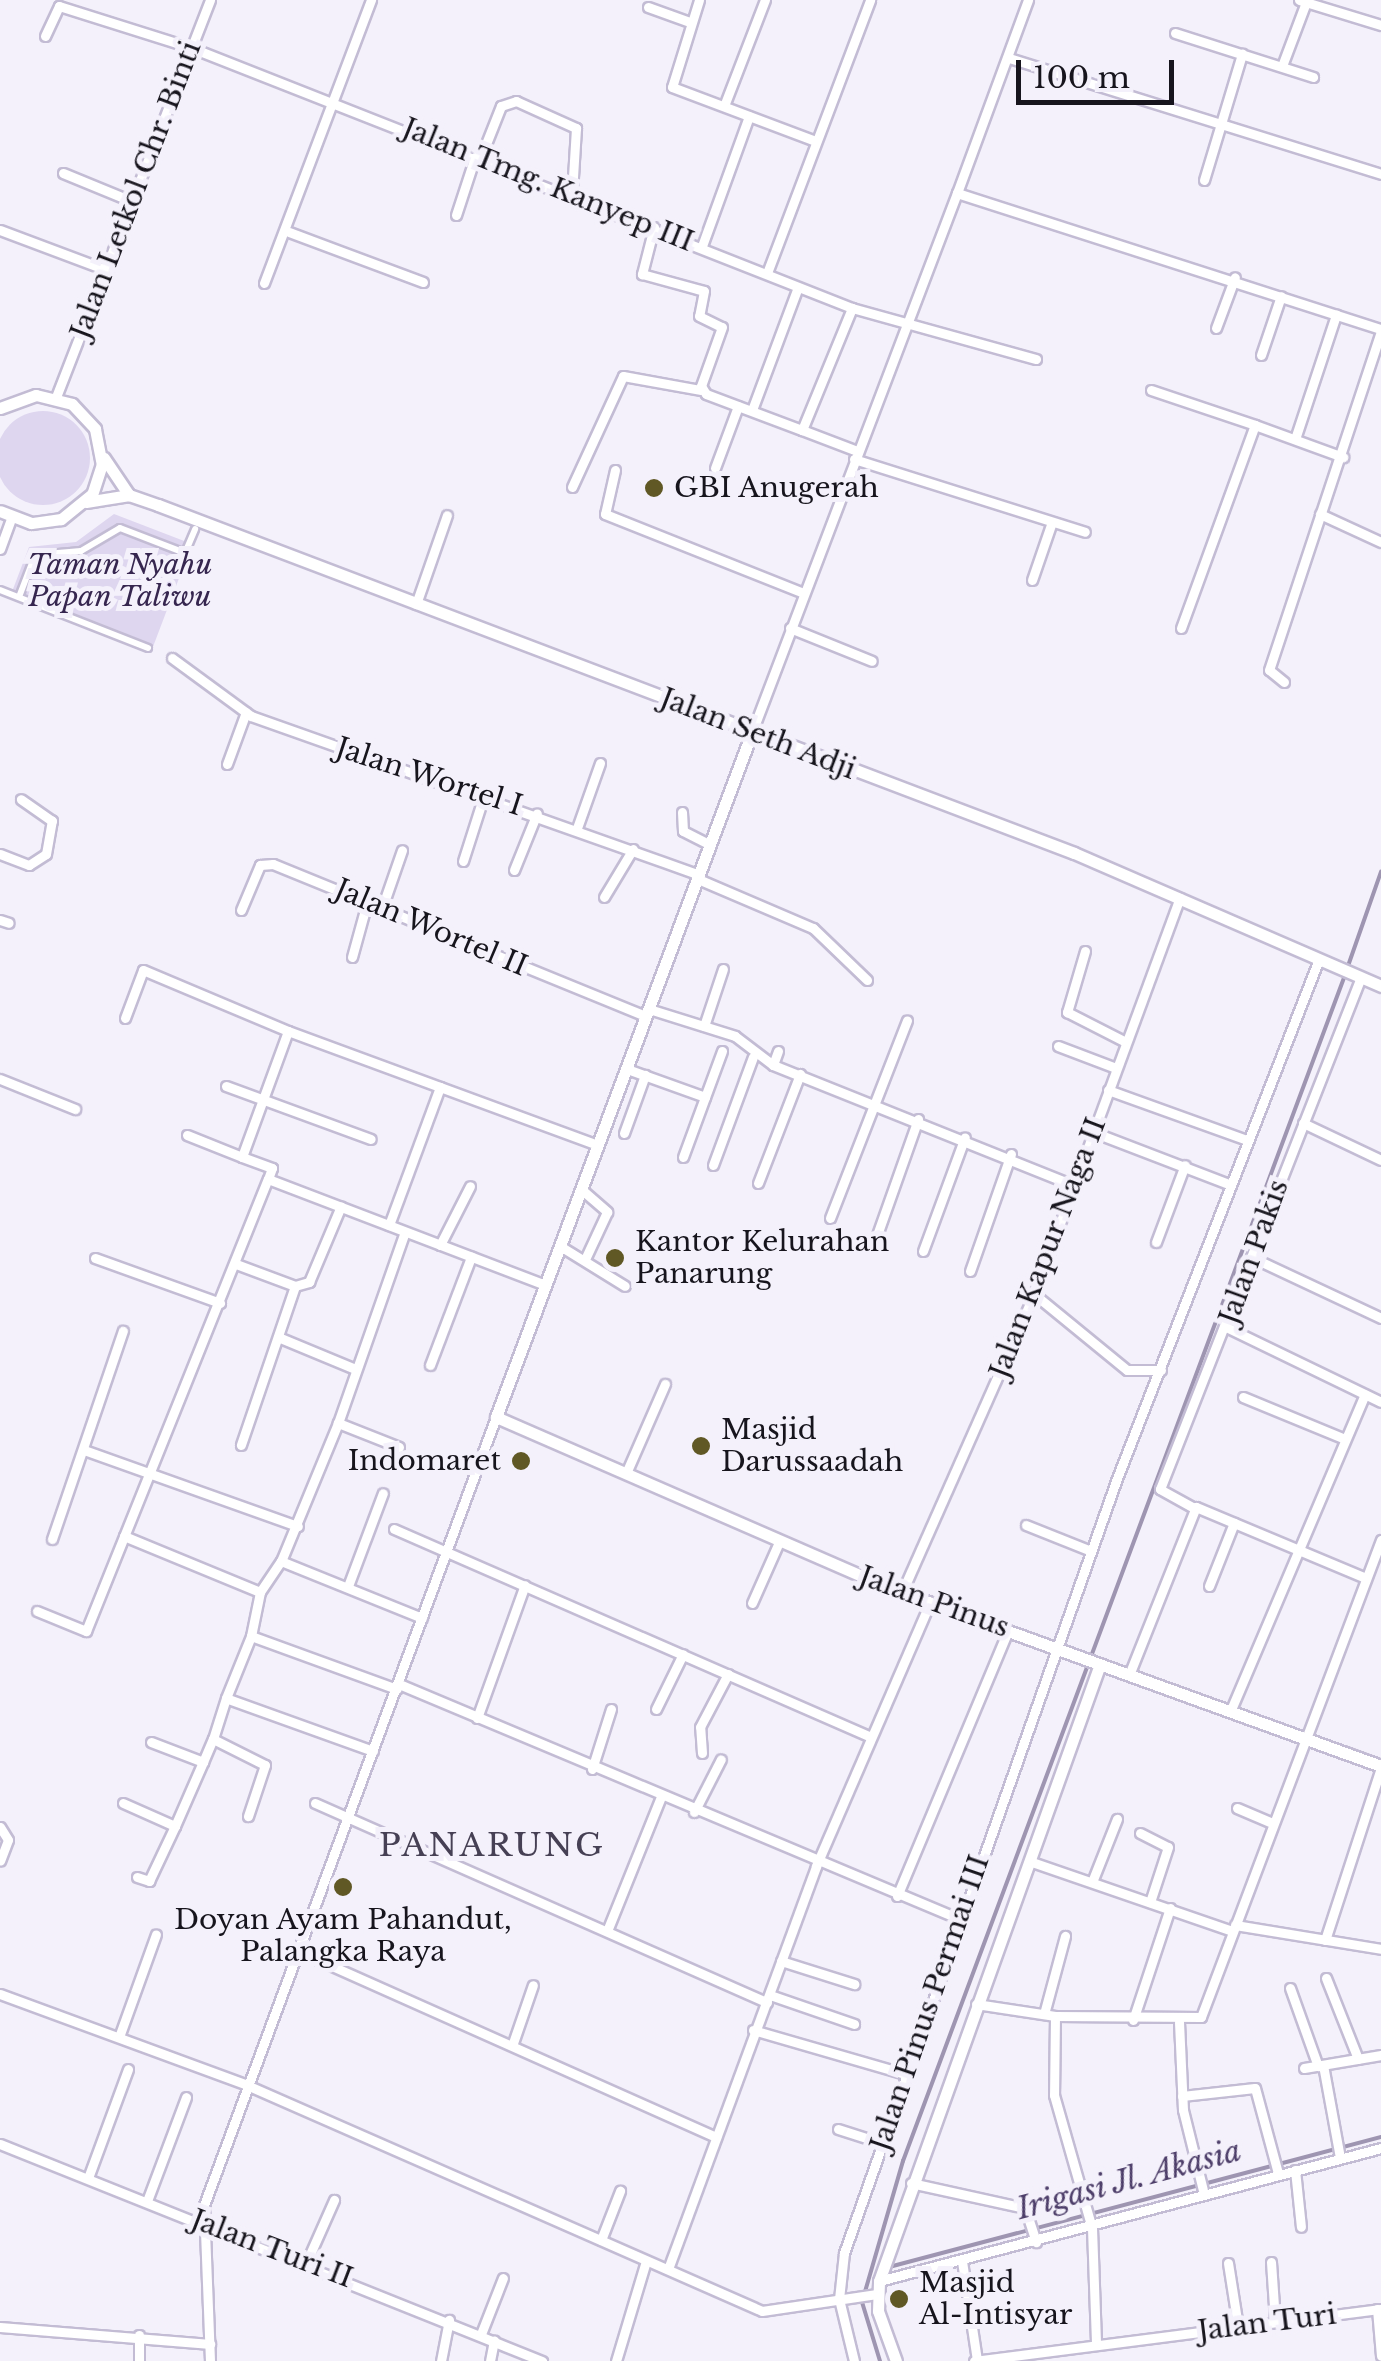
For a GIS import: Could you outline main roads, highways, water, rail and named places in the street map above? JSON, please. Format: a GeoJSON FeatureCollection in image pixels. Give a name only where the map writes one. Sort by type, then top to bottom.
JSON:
{"type":"FeatureCollection","features":[{"type":"Feature","properties":{"kind":"waterway"},"geometry":{"type":"LineString","coordinates":[[1348,966],[1381,872]]}},
{"type":"Feature","properties":{"kind":"waterway"},"geometry":{"type":"LineString","coordinates":[[880,2361],[862,2302],[903,2161],[1345,975]]}},
{"type":"Feature","properties":{"kind":"waterway"},"geometry":{"type":"LineString","coordinates":[[1345,1747],[1381,1760]]}},
{"type":"Feature","properties":{"kind":"waterway","name":"Irigasi Jl. Akasia"},"geometry":{"type":"LineString","coordinates":[[889,2267],[1381,2137]]}},
{"type":"Feature","properties":{"kind":"place","name":"GBI Anugerah"},"geometry":{"type":"Point","coordinates":[654,488]}},
{"type":"Feature","properties":{"kind":"place","name":"Kantor Kelurahan Panarung"},"geometry":{"type":"Point","coordinates":[615,1258]}},
{"type":"Feature","properties":{"kind":"place","name":"Masjid Darussaadah"},"geometry":{"type":"Point","coordinates":[701,1446]}},
{"type":"Feature","properties":{"kind":"place","name":"Indomaret"},"geometry":{"type":"Point","coordinates":[521,1461]}},
{"type":"Feature","properties":{"kind":"place","name":"Doyan Ayam Pahandut, Palangka Raya"},"geometry":{"type":"Point","coordinates":[343,1887]}},
{"type":"Feature","properties":{"kind":"place","name":"Masjid Al-Intisyar"},"geometry":{"type":"Point","coordinates":[899,2299]}},
{"type":"Feature","properties":{"kind":"district","name":"PANARUNG"},"geometry":{"type":"Point","coordinates":[492,1845]}},
{"type":"Feature","properties":{"kind":"park label","name":"Taman Nyahu Papan Taliwu"},"geometry":{"type":"Point","coordinates":[120,581]}}]}
